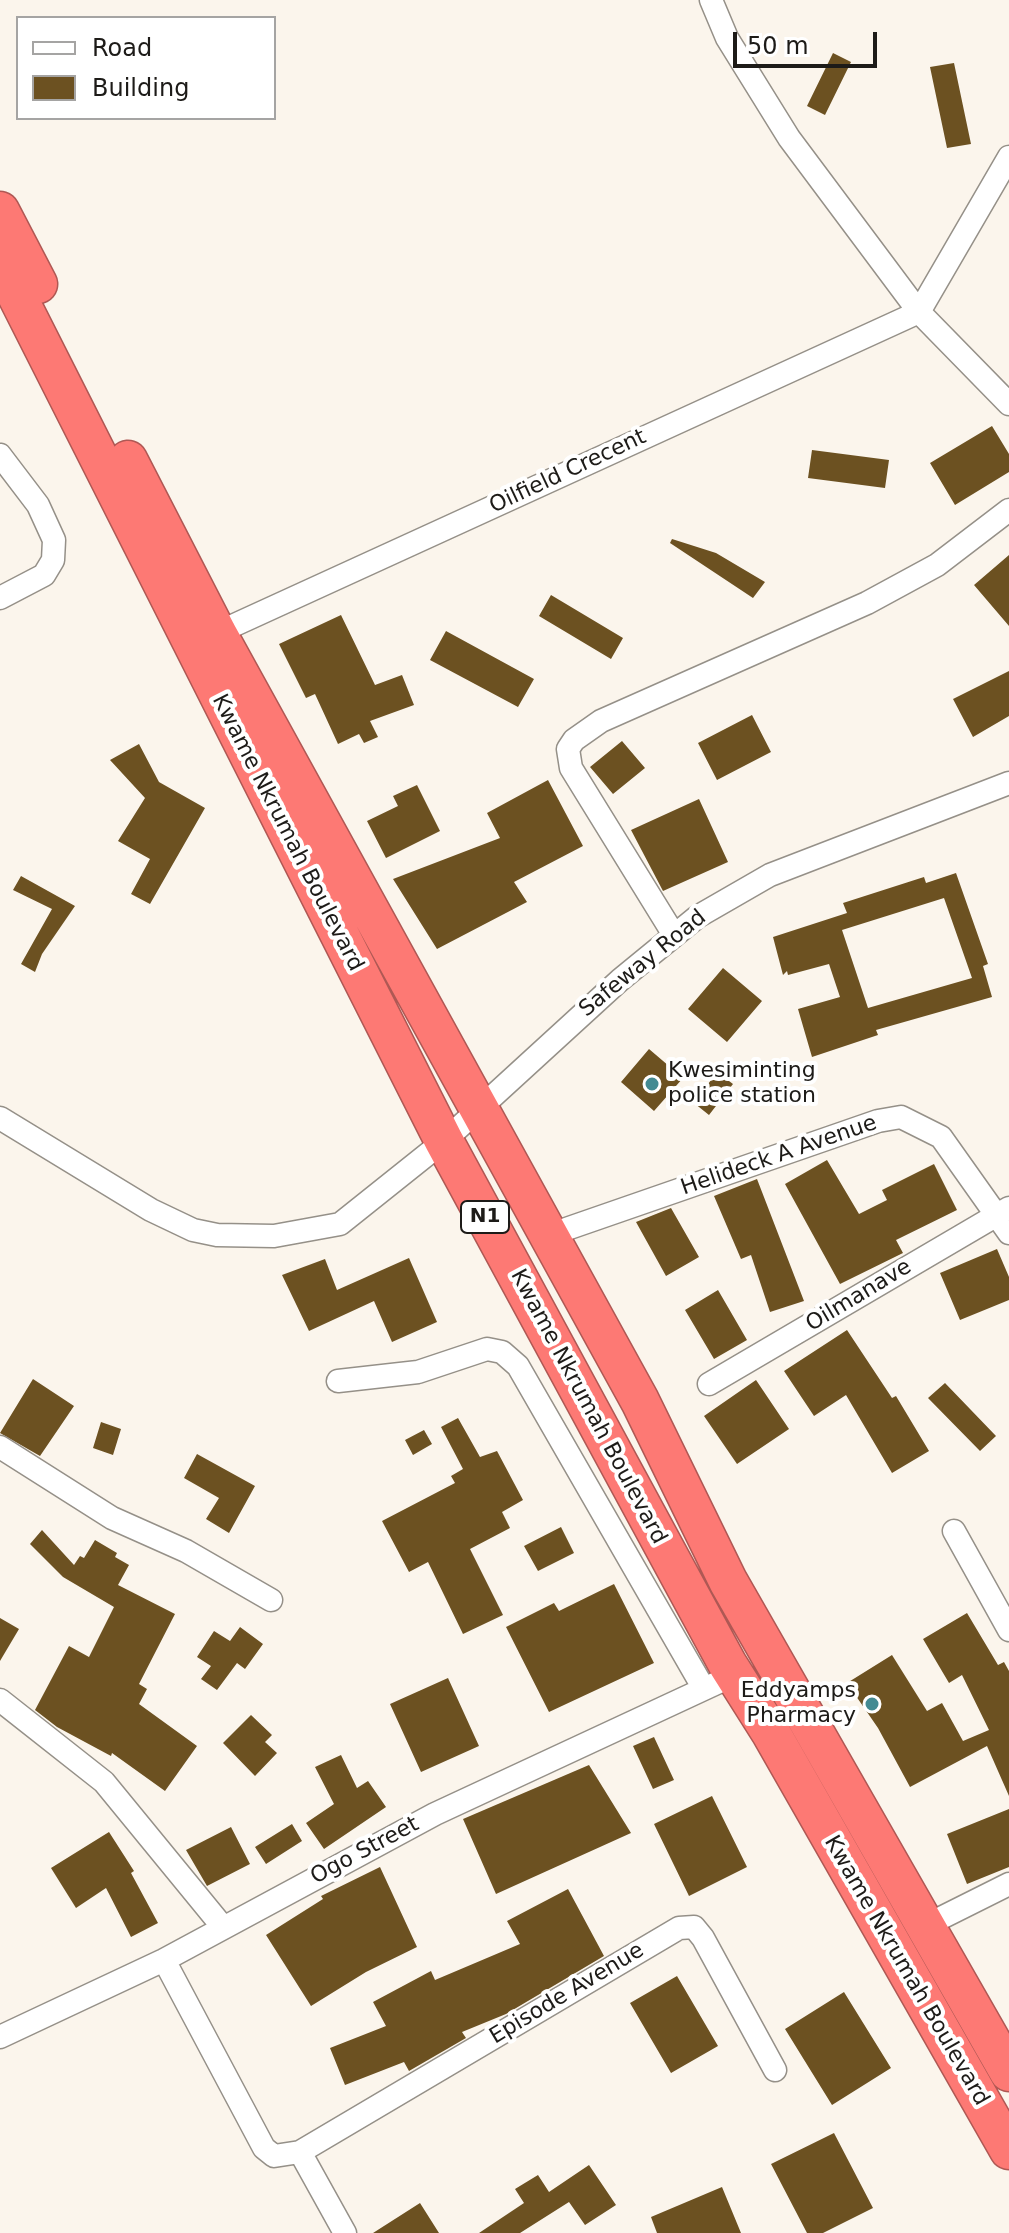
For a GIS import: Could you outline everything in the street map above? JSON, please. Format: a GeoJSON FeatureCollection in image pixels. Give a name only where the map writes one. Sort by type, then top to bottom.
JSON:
{"type":"FeatureCollection","features":[{"type":"Feature","properties":{"kind":"highway","name":"Kwame Nkrumah Boulevard"},"geometry":{"type":"LineString","coordinates":[[0,211],[217,633],[640,1401],[728,1581],[1009,2072]]}},
{"type":"Feature","properties":{"kind":"highway","name":"Kwame Nkrumah Boulevard"},"geometry":{"type":"LineString","coordinates":[[0,262],[719,1682],[771,1733],[1009,2150]]}},
{"type":"Feature","properties":{"kind":"street"},"geometry":{"type":"LineString","coordinates":[[711,0],[727,38],[789,138],[919,312],[1009,404]]}},
{"type":"Feature","properties":{"kind":"street"},"geometry":{"type":"LineString","coordinates":[[919,312],[1009,157]]}},
{"type":"Feature","properties":{"kind":"street","name":"Oilfield Crecent"},"geometry":{"type":"LineString","coordinates":[[217,633],[919,312]]}},
{"type":"Feature","properties":{"kind":"street"},"geometry":{"type":"LineString","coordinates":[[0,455],[38,505],[54,540],[53,560],[44,575],[0,598]]}},
{"type":"Feature","properties":{"kind":"street"},"geometry":{"type":"LineString","coordinates":[[674,935],[571,768],[568,749],[574,740],[601,721],[867,603],[937,565],[1009,510]]}},
{"type":"Feature","properties":{"kind":"street","name":"Safeway Road"},"geometry":{"type":"LineString","coordinates":[[0,1118],[151,1210],[193,1230],[217,1235],[274,1236],[340,1224],[479,1111],[577,1017],[674,935],[770,875],[1009,783]]}},
{"type":"Feature","properties":{"kind":"street","name":"Helideck A Avenue"},"geometry":{"type":"LineString","coordinates":[[549,1235],[878,1121],[901,1117],[941,1137],[1004,1219]]}},
{"type":"Feature","properties":{"kind":"street","name":"Oilmanave"},"geometry":{"type":"LineString","coordinates":[[709,1384],[1004,1219]]}},
{"type":"Feature","properties":{"kind":"street"},"geometry":{"type":"LineString","coordinates":[[338,1381],[418,1372],[487,1349],[502,1352],[518,1366],[719,1682]]}},
{"type":"Feature","properties":{"kind":"street"},"geometry":{"type":"LineString","coordinates":[[0,1447],[112,1518],[186,1551],[271,1600]]}},
{"type":"Feature","properties":{"kind":"street"},"geometry":{"type":"LineString","coordinates":[[954,1531],[1009,1630]]}},
{"type":"Feature","properties":{"kind":"street","name":"Ogo Street"},"geometry":{"type":"LineString","coordinates":[[0,2037],[164,1960],[222,1926],[435,1814],[719,1682]]}},
{"type":"Feature","properties":{"kind":"street"},"geometry":{"type":"LineString","coordinates":[[0,1700],[104,1782],[222,1926]]}},
{"type":"Feature","properties":{"kind":"street"},"geometry":{"type":"LineString","coordinates":[[925,1926],[1009,1884]]}},
{"type":"Feature","properties":{"kind":"street","name":"Episode Avenue"},"geometry":{"type":"LineString","coordinates":[[300,2152],[679,1928],[694,1927],[703,1938],[775,2070]]}},
{"type":"Feature","properties":{"kind":"street"},"geometry":{"type":"LineString","coordinates":[[164,1960],[264,2148],[274,2156],[300,2152],[345,2233]]}},
{"type":"Feature","properties":{"kind":"building"},"geometry":{"type":"Polygon","coordinates":[[[833,53],[851,62],[825,115],[807,106],[833,53]]]}},
{"type":"Feature","properties":{"kind":"building"},"geometry":{"type":"Polygon","coordinates":[[[954,63],[971,144],[947,148],[930,67],[954,63]]]}},
{"type":"Feature","properties":{"kind":"building"},"geometry":{"type":"Polygon","coordinates":[[[992,426],[1009,454],[1009,472],[955,505],[930,463],[992,426]]]}},
{"type":"Feature","properties":{"kind":"building"},"geometry":{"type":"Polygon","coordinates":[[[812,450],[889,460],[885,488],[808,478],[812,450]]]}},
{"type":"Feature","properties":{"kind":"building"},"geometry":{"type":"Polygon","coordinates":[[[672,539],[716,553],[765,582],[753,598],[670,543],[672,539]]]}},
{"type":"Feature","properties":{"kind":"building"},"geometry":{"type":"Polygon","coordinates":[[[1009,555],[1009,626],[974,585],[1009,555]]]}},
{"type":"Feature","properties":{"kind":"building"},"geometry":{"type":"Polygon","coordinates":[[[551,595],[623,638],[611,659],[539,616],[551,595]]]}},
{"type":"Feature","properties":{"kind":"building"},"geometry":{"type":"Polygon","coordinates":[[[341,615],[375,685],[402,675],[414,705],[370,721],[378,737],[364,743],[359,734],[338,744],[315,694],[306,698],[279,644],[341,615]]]}},
{"type":"Feature","properties":{"kind":"building"},"geometry":{"type":"Polygon","coordinates":[[[446,631],[534,679],[518,707],[430,660],[446,631]]]}},
{"type":"Feature","properties":{"kind":"building"},"geometry":{"type":"Polygon","coordinates":[[[1009,671],[1009,716],[973,737],[953,699],[1009,671]]]}},
{"type":"Feature","properties":{"kind":"building"},"geometry":{"type":"Polygon","coordinates":[[[752,715],[771,752],[717,780],[698,743],[752,715]]]}},
{"type":"Feature","properties":{"kind":"building"},"geometry":{"type":"Polygon","coordinates":[[[622,741],[645,768],[613,794],[590,767],[622,741]]]}},
{"type":"Feature","properties":{"kind":"building"},"geometry":{"type":"Polygon","coordinates":[[[139,744],[159,782],[205,808],[150,904],[131,894],[150,859],[118,841],[145,798],[110,760],[139,744]]]}},
{"type":"Feature","properties":{"kind":"building"},"geometry":{"type":"Polygon","coordinates":[[[548,780],[583,846],[514,882],[527,902],[437,949],[393,879],[500,838],[487,813],[548,780]]]}},
{"type":"Feature","properties":{"kind":"building"},"geometry":{"type":"Polygon","coordinates":[[[417,785],[440,831],[386,858],[367,821],[398,806],[393,796],[417,785]]]}},
{"type":"Feature","properties":{"kind":"building"},"geometry":{"type":"Polygon","coordinates":[[[699,799],[728,862],[663,891],[631,830],[699,799]]]}},
{"type":"Feature","properties":{"kind":"building"},"geometry":{"type":"Polygon","coordinates":[[[956,873],[988,964],[983,966],[992,997],[876,1030],[878,1035],[812,1057],[798,1009],[840,997],[829,964],[788,975],[787,971],[783,975],[773,937],[847,913],[843,903],[924,877],[926,883],[956,873]],[[944,898],[842,930],[868,1008],[972,978],[944,898]]]}},
{"type":"Feature","properties":{"kind":"building"},"geometry":{"type":"Polygon","coordinates":[[[21,876],[75,906],[42,954],[35,972],[21,964],[52,909],[13,890],[21,876]]]}},
{"type":"Feature","properties":{"kind":"building"},"geometry":{"type":"Polygon","coordinates":[[[723,968],[762,1001],[727,1042],[688,1009],[723,968]]]}},
{"type":"Feature","properties":{"kind":"building"},"geometry":{"type":"Polygon","coordinates":[[[649,1049],[683,1078],[654,1111],[621,1082],[649,1049]]]}},
{"type":"Feature","properties":{"kind":"building"},"geometry":{"type":"Polygon","coordinates":[[[717,1072],[733,1084],[709,1115],[694,1103],[717,1072]]]}},
{"type":"Feature","properties":{"kind":"building"},"geometry":{"type":"Polygon","coordinates":[[[827,1160],[859,1214],[887,1200],[882,1190],[934,1164],[957,1210],[896,1240],[903,1253],[840,1284],[785,1184],[827,1160]]]}},
{"type":"Feature","properties":{"kind":"building"},"geometry":{"type":"Polygon","coordinates":[[[757,1179],[804,1301],[770,1312],[751,1255],[741,1259],[714,1196],[757,1179]]]}},
{"type":"Feature","properties":{"kind":"building"},"geometry":{"type":"Polygon","coordinates":[[[671,1208],[699,1257],[666,1276],[636,1222],[671,1208]]]}},
{"type":"Feature","properties":{"kind":"building"},"geometry":{"type":"Polygon","coordinates":[[[997,1249],[1009,1277],[1009,1300],[960,1320],[940,1273],[997,1249]]]}},
{"type":"Feature","properties":{"kind":"building"},"geometry":{"type":"Polygon","coordinates":[[[409,1258],[437,1322],[392,1342],[374,1301],[309,1331],[282,1275],[325,1259],[337,1290],[409,1258]]]}},
{"type":"Feature","properties":{"kind":"building"},"geometry":{"type":"Polygon","coordinates":[[[718,1290],[747,1340],[714,1359],[685,1310],[718,1290]]]}},
{"type":"Feature","properties":{"kind":"building"},"geometry":{"type":"Polygon","coordinates":[[[847,1330],[892,1398],[896,1396],[929,1451],[892,1473],[846,1395],[814,1416],[784,1371],[847,1330]]]}},
{"type":"Feature","properties":{"kind":"building"},"geometry":{"type":"Polygon","coordinates":[[[33,1379],[74,1406],[40,1456],[0,1433],[33,1379]]]}},
{"type":"Feature","properties":{"kind":"building"},"geometry":{"type":"Polygon","coordinates":[[[756,1380],[789,1429],[737,1464],[704,1416],[756,1380]]]}},
{"type":"Feature","properties":{"kind":"building"},"geometry":{"type":"Polygon","coordinates":[[[945,1383],[996,1436],[980,1451],[928,1398],[945,1383]]]}},
{"type":"Feature","properties":{"kind":"building"},"geometry":{"type":"Polygon","coordinates":[[[458,1418],[480,1457],[497,1451],[523,1500],[502,1512],[510,1528],[470,1549],[503,1615],[463,1634],[428,1562],[409,1572],[382,1521],[455,1483],[451,1476],[463,1469],[441,1427],[458,1418]]]}},
{"type":"Feature","properties":{"kind":"building"},"geometry":{"type":"Polygon","coordinates":[[[101,1422],[121,1429],[113,1455],[93,1448],[101,1422]]]}},
{"type":"Feature","properties":{"kind":"building"},"geometry":{"type":"Polygon","coordinates":[[[424,1430],[432,1444],[413,1455],[405,1440],[424,1430]]]}},
{"type":"Feature","properties":{"kind":"building"},"geometry":{"type":"Polygon","coordinates":[[[197,1454],[255,1486],[229,1533],[206,1519],[219,1498],[184,1478],[197,1454]]]}},
{"type":"Feature","properties":{"kind":"building"},"geometry":{"type":"Polygon","coordinates":[[[561,1527],[574,1553],[538,1571],[524,1546],[561,1527]]]}},
{"type":"Feature","properties":{"kind":"building"},"geometry":{"type":"Polygon","coordinates":[[[42,1530],[74,1565],[80,1556],[84,1558],[95,1540],[117,1553],[115,1557],[129,1565],[118,1585],[175,1614],[139,1684],[147,1689],[139,1704],[197,1746],[165,1791],[112,1753],[111,1756],[57,1727],[35,1710],[69,1646],[89,1657],[114,1607],[63,1577],[30,1544],[42,1530]]]}},
{"type":"Feature","properties":{"kind":"building"},"geometry":{"type":"Polygon","coordinates":[[[614,1584],[654,1663],[549,1712],[506,1627],[554,1603],[559,1611],[614,1584]]]}},
{"type":"Feature","properties":{"kind":"building"},"geometry":{"type":"Polygon","coordinates":[[[967,1613],[998,1665],[1004,1662],[1009,1671],[1009,1796],[987,1746],[910,1787],[878,1728],[847,1683],[892,1655],[927,1711],[942,1703],[963,1741],[989,1730],[962,1675],[949,1683],[923,1639],[967,1613]]]}},
{"type":"Feature","properties":{"kind":"building"},"geometry":{"type":"Polygon","coordinates":[[[0,1618],[19,1629],[0,1661],[0,1618]]]}},
{"type":"Feature","properties":{"kind":"building"},"geometry":{"type":"Polygon","coordinates":[[[240,1627],[263,1644],[245,1669],[237,1663],[217,1690],[201,1679],[211,1666],[197,1657],[214,1631],[230,1641],[240,1627]]]}},
{"type":"Feature","properties":{"kind":"building"},"geometry":{"type":"Polygon","coordinates":[[[448,1678],[479,1746],[421,1772],[390,1704],[448,1678]]]}},
{"type":"Feature","properties":{"kind":"building"},"geometry":{"type":"Polygon","coordinates":[[[251,1715],[272,1735],[265,1742],[277,1753],[255,1776],[223,1743],[251,1715]]]}},
{"type":"Feature","properties":{"kind":"building"},"geometry":{"type":"Polygon","coordinates":[[[654,1737],[674,1780],[653,1789],[633,1746],[654,1737]]]}},
{"type":"Feature","properties":{"kind":"building"},"geometry":{"type":"Polygon","coordinates":[[[341,1755],[357,1788],[368,1781],[386,1807],[324,1849],[306,1823],[334,1804],[315,1767],[341,1755]]]}},
{"type":"Feature","properties":{"kind":"building"},"geometry":{"type":"Polygon","coordinates":[[[589,1765],[631,1833],[496,1894],[463,1819],[589,1765]]]}},
{"type":"Feature","properties":{"kind":"building"},"geometry":{"type":"Polygon","coordinates":[[[712,1796],[747,1867],[689,1896],[654,1824],[712,1796]]]}},
{"type":"Feature","properties":{"kind":"building"},"geometry":{"type":"Polygon","coordinates":[[[1009,1809],[1009,1867],[967,1884],[947,1834],[1009,1809]]]}},
{"type":"Feature","properties":{"kind":"building"},"geometry":{"type":"Polygon","coordinates":[[[292,1824],[302,1841],[266,1864],[255,1847],[292,1824]]]}},
{"type":"Feature","properties":{"kind":"building"},"geometry":{"type":"Polygon","coordinates":[[[231,1827],[250,1864],[207,1886],[186,1850],[231,1827]]]}},
{"type":"Feature","properties":{"kind":"building"},"geometry":{"type":"Polygon","coordinates":[[[109,1832],[134,1871],[131,1873],[158,1923],[131,1937],[106,1888],[76,1908],[51,1868],[109,1832]]]}},
{"type":"Feature","properties":{"kind":"building"},"geometry":{"type":"Polygon","coordinates":[[[380,1867],[417,1947],[366,1972],[311,2006],[266,1935],[323,1899],[321,1896],[380,1867]]]}},
{"type":"Feature","properties":{"kind":"building"},"geometry":{"type":"Polygon","coordinates":[[[568,1889],[604,1956],[506,2014],[462,2032],[466,2038],[409,2071],[404,2062],[345,2085],[330,2048],[386,2026],[373,2002],[431,1971],[435,1980],[520,1944],[507,1921],[568,1889]]]}},
{"type":"Feature","properties":{"kind":"building"},"geometry":{"type":"Polygon","coordinates":[[[677,1976],[718,2046],[671,2073],[630,2003],[677,1976]]]}},
{"type":"Feature","properties":{"kind":"building"},"geometry":{"type":"Polygon","coordinates":[[[844,1992],[891,2068],[832,2105],[785,2029],[844,1992]]]}},
{"type":"Feature","properties":{"kind":"building"},"geometry":{"type":"Polygon","coordinates":[[[834,2133],[873,2208],[823,2233],[807,2233],[771,2164],[834,2133]]]}},
{"type":"Feature","properties":{"kind":"building"},"geometry":{"type":"Polygon","coordinates":[[[589,2165],[616,2205],[585,2225],[569,2202],[520,2233],[479,2233],[524,2203],[515,2189],[538,2175],[549,2192],[589,2165]]]}},
{"type":"Feature","properties":{"kind":"building"},"geometry":{"type":"Polygon","coordinates":[[[722,2187],[741,2233],[657,2233],[651,2217],[722,2187]]]}},
{"type":"Feature","properties":{"kind":"building"},"geometry":{"type":"Polygon","coordinates":[[[420,2203],[439,2233],[373,2233],[420,2203]]]}},
{"type":"Feature","properties":{"kind":"place","name":"Kwesiminting police station"},"geometry":{"type":"Point","coordinates":[652,1084]}},
{"type":"Feature","properties":{"kind":"place","name":"Eddyamps Pharmacy"},"geometry":{"type":"Point","coordinates":[872,1704]}}]}
